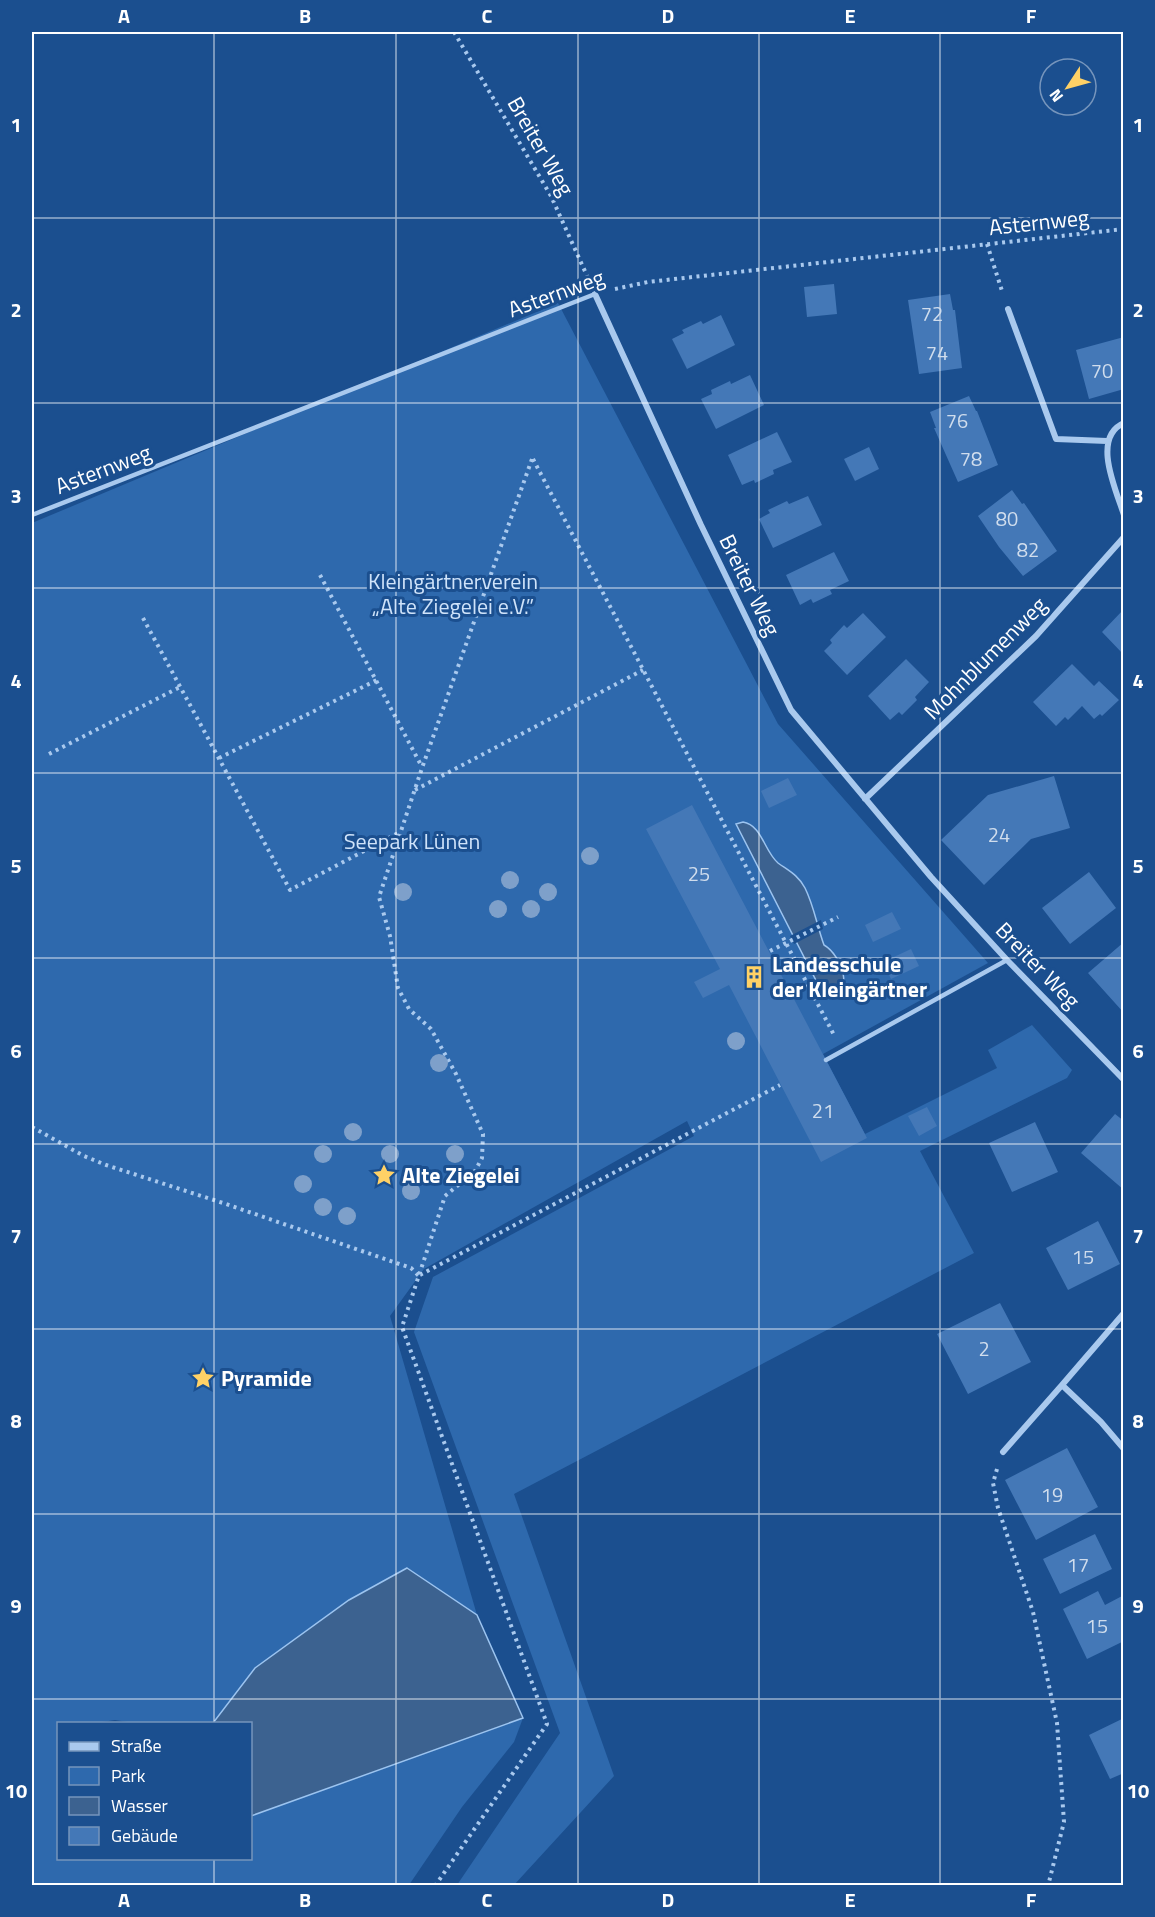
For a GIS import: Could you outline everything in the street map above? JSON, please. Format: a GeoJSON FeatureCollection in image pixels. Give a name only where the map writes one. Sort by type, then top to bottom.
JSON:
{"type":"FeatureCollection","features":[{"type":"Feature","properties":{"kind":"street","name":"Breiter Weg"},"geometry":{"type":"LineString","coordinates":[[595,294],[696,514],[791,710],[931,877],[1007,960],[1124,1080]]}},
{"type":"Feature","properties":{"kind":"street"},"geometry":{"type":"LineString","coordinates":[[1008,309],[1056,438],[1107,441]]}},
{"type":"Feature","properties":{"kind":"street"},"geometry":{"type":"LineString","coordinates":[[1124,423],[1116,426],[1107,441],[1106,456],[1124,515]]}},
{"type":"Feature","properties":{"kind":"street","name":"Mohnblumenweg"},"geometry":{"type":"LineString","coordinates":[[865,799],[1036,636],[1124,537]]}},
{"type":"Feature","properties":{"kind":"street"},"geometry":{"type":"LineString","coordinates":[[1003,1452],[1124,1313]]}},
{"type":"Feature","properties":{"kind":"street"},"geometry":{"type":"LineString","coordinates":[[1062,1385],[1101,1422],[1124,1449]]}},
{"type":"Feature","properties":{"kind":"lane","name":"Asternweg"},"geometry":{"type":"LineString","coordinates":[[32,515],[595,294]]}},
{"type":"Feature","properties":{"kind":"lane"},"geometry":{"type":"LineString","coordinates":[[826,1060],[1007,960]]}},
{"type":"Feature","properties":{"kind":"path","name":"Breiter Weg"},"geometry":{"type":"LineString","coordinates":[[454,32],[551,196],[595,294]]}},
{"type":"Feature","properties":{"kind":"path","name":"Asternweg"},"geometry":{"type":"LineString","coordinates":[[595,294],[648,282],[1124,229]]}},
{"type":"Feature","properties":{"kind":"path"},"geometry":{"type":"LineString","coordinates":[[987,244],[1008,309]]}},
{"type":"Feature","properties":{"kind":"path"},"geometry":{"type":"LineString","coordinates":[[435,1886],[547,1724],[402,1327],[445,1196],[476,1171],[482,1158],[483,1134],[456,1074],[431,1029],[409,1009],[398,988],[390,936],[379,897],[414,790],[532,459],[843,1051]]}},
{"type":"Feature","properties":{"kind":"path"},"geometry":{"type":"LineString","coordinates":[[320,575],[422,768]]}},
{"type":"Feature","properties":{"kind":"path"},"geometry":{"type":"LineString","coordinates":[[143,618],[290,890],[401,831]]}},
{"type":"Feature","properties":{"kind":"path"},"geometry":{"type":"LineString","coordinates":[[414,790],[643,670]]}},
{"type":"Feature","properties":{"kind":"path"},"geometry":{"type":"LineString","coordinates":[[219,758],[377,680]]}},
{"type":"Feature","properties":{"kind":"path"},"geometry":{"type":"LineString","coordinates":[[49,754],[180,687]]}},
{"type":"Feature","properties":{"kind":"path"},"geometry":{"type":"LineString","coordinates":[[770,951],[838,917]]}},
{"type":"Feature","properties":{"kind":"path"},"geometry":{"type":"LineString","coordinates":[[419,1276],[780,1085]]}},
{"type":"Feature","properties":{"kind":"path"},"geometry":{"type":"LineString","coordinates":[[32,1127],[95,1161],[400,1264],[411,1268],[419,1276]]}},
{"type":"Feature","properties":{"kind":"path"},"geometry":{"type":"LineString","coordinates":[[1003,1452],[993,1484],[996,1500],[1033,1612],[1057,1723],[1064,1822],[1048,1886]]}},
{"type":"Feature","properties":{"kind":"green space","name":"Seepark Lünen"},"geometry":{"type":"Polygon","coordinates":[[[558,303],[778,724],[988,963],[823,1054],[865,1134],[997,1068],[988,1050],[1032,1025],[1072,1070],[1067,1078],[920,1151],[974,1253],[514,1494],[614,1776],[514,1885],[457,1885],[560,1733],[414,1332],[433,1277],[694,1136],[687,1121],[424,1269],[390,1316],[477,1615],[407,1568],[349,1600],[255,1668],[214,1722],[115,1720],[57,1722],[57,1860],[252,1860],[252,1816],[523,1718],[514,1742],[462,1807],[409,1885],[32,1886],[32,523],[558,303]]]}},
{"type":"Feature","properties":{"kind":"water"},"geometry":{"type":"Polygon","coordinates":[[[743,822],[755,828],[773,858],[796,876],[805,888],[824,945],[831,950],[841,966],[843,984],[834,994],[823,994],[736,824],[743,822]]]}},
{"type":"Feature","properties":{"kind":"water"},"geometry":{"type":"Polygon","coordinates":[[[407,1568],[477,1615],[523,1718],[252,1816],[252,1722],[214,1722],[255,1668],[349,1600],[407,1568]]]}},
{"type":"Feature","properties":{"kind":"pier"},"geometry":{"type":"Polygon","coordinates":[[[821,920],[823,929],[794,944],[790,936],[821,920]]]}},
{"type":"Feature","properties":{"kind":"building"},"geometry":{"type":"Polygon","coordinates":[[[834,284],[837,314],[807,317],[804,287],[834,284]]]}},
{"type":"Feature","properties":{"kind":"building"},"geometry":{"type":"Polygon","coordinates":[[[950,294],[953,310],[955,310],[962,368],[919,374],[908,300],[950,294]]]}},
{"type":"Feature","properties":{"kind":"building"},"geometry":{"type":"Polygon","coordinates":[[[721,315],[735,345],[687,369],[672,339],[684,333],[682,330],[701,321],[703,324],[721,315]]]}},
{"type":"Feature","properties":{"kind":"building"},"geometry":{"type":"Polygon","coordinates":[[[1124,337],[1124,389],[1089,399],[1076,350],[1124,337]]]}},
{"type":"Feature","properties":{"kind":"building"},"geometry":{"type":"Polygon","coordinates":[[[750,375],[764,405],[716,429],[701,399],[712,394],[711,390],[750,375]]]}},
{"type":"Feature","properties":{"kind":"building"},"geometry":{"type":"Polygon","coordinates":[[[969,396],[998,465],[958,482],[934,428],[936,428],[930,412],[969,396]]]}},
{"type":"Feature","properties":{"kind":"building"},"geometry":{"type":"Polygon","coordinates":[[[777,432],[792,462],[773,470],[774,474],[755,483],[754,480],[742,485],[728,455],[777,432]]]}},
{"type":"Feature","properties":{"kind":"building"},"geometry":{"type":"Polygon","coordinates":[[[869,447],[879,469],[855,481],[844,459],[869,447]]]}},
{"type":"Feature","properties":{"kind":"building"},"geometry":{"type":"Polygon","coordinates":[[[1012,490],[1022,504],[1024,503],[1057,551],[1023,576],[999,547],[978,516],[1012,490]]]}},
{"type":"Feature","properties":{"kind":"building"},"geometry":{"type":"Polygon","coordinates":[[[808,496],[822,525],[773,548],[759,519],[770,513],[768,510],[787,501],[789,504],[808,496]]]}},
{"type":"Feature","properties":{"kind":"building"},"geometry":{"type":"Polygon","coordinates":[[[834,552],[849,581],[830,590],[832,594],[813,603],[811,599],[800,605],[786,575],[834,552]]]}},
{"type":"Feature","properties":{"kind":"building"},"geometry":{"type":"Polygon","coordinates":[[[1124,609],[1124,655],[1102,632],[1124,609]]]}},
{"type":"Feature","properties":{"kind":"building"},"geometry":{"type":"Polygon","coordinates":[[[863,613],[886,637],[847,675],[824,651],[832,643],[830,640],[844,625],[847,628],[863,613]]]}},
{"type":"Feature","properties":{"kind":"building"},"geometry":{"type":"Polygon","coordinates":[[[906,659],[929,682],[915,697],[917,700],[902,715],[899,712],[890,720],[868,696],[906,659]]]}},
{"type":"Feature","properties":{"kind":"building"},"geometry":{"type":"Polygon","coordinates":[[[1072,664],[1094,686],[1099,681],[1119,700],[1102,716],[1100,714],[1094,719],[1082,706],[1068,720],[1065,717],[1056,726],[1033,702],[1072,664]]]}},
{"type":"Feature","properties":{"kind":"building"},"geometry":{"type":"Polygon","coordinates":[[[1054,776],[1070,828],[1031,839],[984,885],[941,840],[988,795],[1054,776]]]}},
{"type":"Feature","properties":{"kind":"building"},"geometry":{"type":"Polygon","coordinates":[[[788,778],[797,795],[769,808],[761,791],[788,778]]]}},
{"type":"Feature","properties":{"kind":"building"},"geometry":{"type":"Polygon","coordinates":[[[692,805],[867,1138],[821,1162],[729,985],[703,998],[694,982],[720,969],[646,829],[692,805]]]}},
{"type":"Feature","properties":{"kind":"building"},"geometry":{"type":"Polygon","coordinates":[[[1089,872],[1116,908],[1070,944],[1042,908],[1089,872]]]}},
{"type":"Feature","properties":{"kind":"building"},"geometry":{"type":"Polygon","coordinates":[[[892,912],[901,929],[873,942],[865,925],[892,912]]]}},
{"type":"Feature","properties":{"kind":"building"},"geometry":{"type":"Polygon","coordinates":[[[1124,942],[1124,1013],[1088,973],[1124,942]]]}},
{"type":"Feature","properties":{"kind":"building"},"geometry":{"type":"Polygon","coordinates":[[[911,949],[919,966],[891,979],[883,962],[911,949]]]}},
{"type":"Feature","properties":{"kind":"building"},"geometry":{"type":"Polygon","coordinates":[[[927,1107],[937,1126],[919,1136],[908,1116],[927,1107]]]}},
{"type":"Feature","properties":{"kind":"building"},"geometry":{"type":"Polygon","coordinates":[[[1115,1114],[1124,1121],[1124,1190],[1081,1153],[1115,1114]]]}},
{"type":"Feature","properties":{"kind":"building"},"geometry":{"type":"Polygon","coordinates":[[[1035,1122],[1058,1172],[1012,1192],[989,1143],[1035,1122]]]}},
{"type":"Feature","properties":{"kind":"building"},"geometry":{"type":"Polygon","coordinates":[[[1098,1221],[1120,1264],[1068,1290],[1046,1248],[1098,1221]]]}},
{"type":"Feature","properties":{"kind":"building"},"geometry":{"type":"Polygon","coordinates":[[[1000,1303],[1031,1362],[968,1394],[937,1334],[1000,1303]]]}},
{"type":"Feature","properties":{"kind":"building"},"geometry":{"type":"Polygon","coordinates":[[[1067,1448],[1098,1507],[1036,1540],[1005,1480],[1067,1448]]]}},
{"type":"Feature","properties":{"kind":"building"},"geometry":{"type":"Polygon","coordinates":[[[1095,1534],[1112,1569],[1060,1594],[1043,1559],[1095,1534]]]}},
{"type":"Feature","properties":{"kind":"building"},"geometry":{"type":"Polygon","coordinates":[[[1098,1591],[1105,1605],[1124,1595],[1124,1641],[1087,1659],[1063,1609],[1098,1591]]]}},
{"type":"Feature","properties":{"kind":"building"},"geometry":{"type":"Polygon","coordinates":[[[1124,1718],[1124,1773],[1110,1779],[1089,1735],[1124,1718]]]}},
{"type":"Feature","properties":{"kind":"place","name":"Landesschule der Kleingärtner"},"geometry":{"type":"Point","coordinates":[754,977]}},
{"type":"Feature","properties":{"kind":"place","name":"Alte Ziegelei"},"geometry":{"type":"Point","coordinates":[384,1175]}},
{"type":"Feature","properties":{"kind":"place","name":"Pyramide"},"geometry":{"type":"Point","coordinates":[203,1378]}},
{"type":"Feature","properties":{"kind":"park label","name":"Kleingärtnerverein „Alte Ziegelei e.V.”"},"geometry":{"type":"Point","coordinates":[453,594]}}]}
